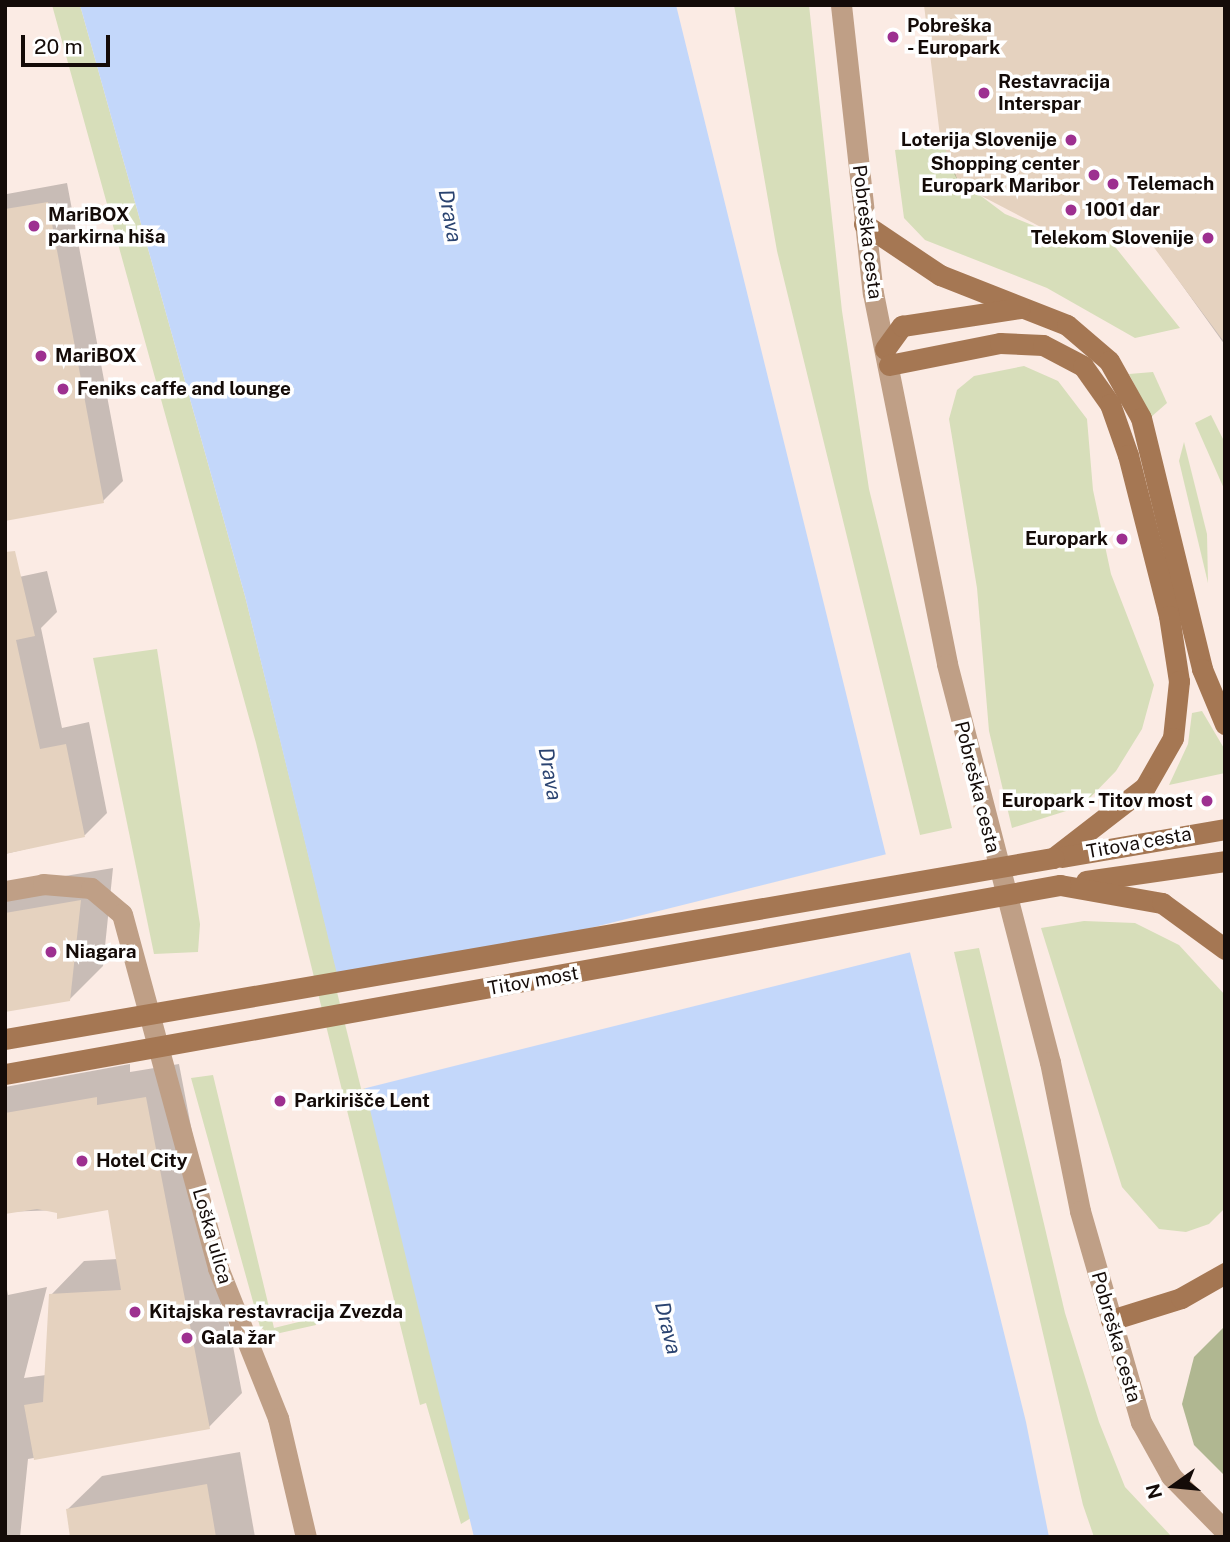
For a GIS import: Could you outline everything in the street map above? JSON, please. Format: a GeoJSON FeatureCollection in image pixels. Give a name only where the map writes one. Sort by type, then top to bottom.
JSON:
{"type":"FeatureCollection","features":[{"type":"Feature","properties":{"kind":"main road"},"geometry":{"type":"LineString","coordinates":[[864,224],[907,258],[1067,326],[1109,361],[1128,388],[1142,418],[1202,669],[1225,724]]}},
{"type":"Feature","properties":{"kind":"main road"},"geometry":{"type":"LineString","coordinates":[[887,357],[902,326],[1020,308]]}},
{"type":"Feature","properties":{"kind":"main road"},"geometry":{"type":"LineString","coordinates":[[887,357],[1000,343],[1043,345],[1083,366],[1110,404],[1128,455],[1169,616],[1179,681],[1173,738],[1145,787],[1053,858]]}},
{"type":"Feature","properties":{"kind":"main road","name":"Titova cesta"},"geometry":{"type":"LineString","coordinates":[[1053,858],[1225,828]]}},
{"type":"Feature","properties":{"kind":"main road","name":"Titov most"},"geometry":{"type":"LineString","coordinates":[[5,1039],[1053,858]]}},
{"type":"Feature","properties":{"kind":"main road","name":"Titova cesta"},"geometry":{"type":"LineString","coordinates":[[1060,885],[1225,861]]}},
{"type":"Feature","properties":{"kind":"main road"},"geometry":{"type":"LineString","coordinates":[[1060,885],[1163,903],[1225,949]]}},
{"type":"Feature","properties":{"kind":"main road","name":"Titov most"},"geometry":{"type":"LineString","coordinates":[[5,1074],[1060,885]]}},
{"type":"Feature","properties":{"kind":"main road"},"geometry":{"type":"LineString","coordinates":[[1111,1321],[1181,1298],[1225,1273]]}},
{"type":"Feature","properties":{"kind":"street","name":"Pobreška cesta"},"geometry":{"type":"LineString","coordinates":[[841,5],[864,224],[887,357],[971,772],[1050,1062],[1111,1321],[1154,1448],[1171,1476],[1225,1531]]}},
{"type":"Feature","properties":{"kind":"street","name":"Loška ulica"},"geometry":{"type":"LineString","coordinates":[[5,891],[43,884],[91,888],[122,914],[141,972],[218,1268],[278,1419],[306,1537]]}},
{"type":"Feature","properties":{"kind":"green space"},"geometry":{"type":"Polygon","coordinates":[[[52,5],[80,5],[245,596],[471,1518],[461,1524],[426,1403],[420,1405],[256,743],[52,5]]]}},
{"type":"Feature","properties":{"kind":"green space"},"geometry":{"type":"Polygon","coordinates":[[[734,5],[809,5],[842,311],[869,489],[952,828],[920,835],[777,251],[734,5]]]}},
{"type":"Feature","properties":{"kind":"green space"},"geometry":{"type":"Polygon","coordinates":[[[946,144],[973,190],[1005,214],[1054,234],[1108,238],[1180,328],[1135,338],[1047,288],[925,240],[904,218],[895,150],[946,144]]]}},
{"type":"Feature","properties":{"kind":"green space"},"geometry":{"type":"Polygon","coordinates":[[[1024,366],[1058,381],[1087,419],[1093,490],[1111,574],[1154,685],[1142,729],[1116,771],[1082,806],[1012,828],[989,731],[977,588],[949,419],[957,390],[974,376],[1024,366]]]}},
{"type":"Feature","properties":{"kind":"green space"},"geometry":{"type":"Polygon","coordinates":[[[1153,372],[1167,403],[1151,417],[1129,374],[1153,372]]]}},
{"type":"Feature","properties":{"kind":"green space"},"geometry":{"type":"Polygon","coordinates":[[[1211,415],[1225,443],[1225,491],[1195,423],[1211,415]]]}},
{"type":"Feature","properties":{"kind":"green space"},"geometry":{"type":"Polygon","coordinates":[[[1184,442],[1207,534],[1208,583],[1179,461],[1184,442]]]}},
{"type":"Feature","properties":{"kind":"green space"},"geometry":{"type":"Polygon","coordinates":[[[157,649],[200,924],[198,952],[154,954],[93,658],[157,649]]]}},
{"type":"Feature","properties":{"kind":"green space"},"geometry":{"type":"Polygon","coordinates":[[[1202,711],[1225,750],[1225,773],[1169,785],[1188,744],[1192,713],[1202,711]]]}},
{"type":"Feature","properties":{"kind":"green space"},"geometry":{"type":"Polygon","coordinates":[[[1084,921],[1135,923],[1179,945],[1225,995],[1225,1208],[1209,1224],[1186,1232],[1159,1229],[1122,1187],[1041,928],[1084,921]]]}},
{"type":"Feature","properties":{"kind":"green space"},"geometry":{"type":"Polygon","coordinates":[[[979,948],[1065,1313],[1099,1422],[1125,1487],[1172,1537],[1094,1537],[1083,1505],[954,952],[979,948]]]}},
{"type":"Feature","properties":{"kind":"green space"},"geometry":{"type":"Polygon","coordinates":[[[213,1075],[274,1328],[315,1318],[316,1325],[271,1335],[260,1327],[191,1078],[213,1075]]]}},
{"type":"Feature","properties":{"kind":"green space"},"geometry":{"type":"Polygon","coordinates":[[[1225,1326],[1225,1476],[1194,1445],[1182,1404],[1194,1357],[1225,1326]]]}},
{"type":"Feature","properties":{"kind":"water","name":"Drava"},"geometry":{"type":"Polygon","coordinates":[[[80,5],[676,5],[1026,1422],[1049,1537],[474,1537],[245,596],[80,5]]]}},
{"type":"Feature","properties":{"kind":"pier"},"geometry":{"type":"Polygon","coordinates":[[[887,854],[911,952],[361,1089],[337,991],[887,854]]]}},
{"type":"Feature","properties":{"kind":"building","name":"Shopping center Europark Maribor"},"geometry":{"type":"Polygon","coordinates":[[[924,5],[1225,5],[1225,343],[1141,230],[1108,238],[1054,234],[972,191],[964,196],[940,136],[924,5]]]}},
{"type":"Feature","properties":{"kind":"building","name":"MariBOX"},"geometry":{"type":"Polygon","coordinates":[[[48,202],[104,503],[5,521],[5,209],[48,202]]]}},
{"type":"Feature","properties":{"kind":"building"},"geometry":{"type":"Polygon","coordinates":[[[15,551],[35,636],[16,640],[40,749],[66,744],[85,837],[5,854],[5,552],[15,551]]]}},
{"type":"Feature","properties":{"kind":"building"},"geometry":{"type":"Polygon","coordinates":[[[81,900],[70,1001],[5,1012],[5,913],[81,900]]]}},
{"type":"Feature","properties":{"kind":"building"},"geometry":{"type":"Polygon","coordinates":[[[97,1097],[97,1105],[146,1097],[210,1429],[34,1460],[24,1405],[43,1402],[49,1294],[121,1290],[108,1210],[57,1219],[57,1213],[37,1209],[5,1214],[5,1113],[97,1097]]]}},
{"type":"Feature","properties":{"kind":"building"},"geometry":{"type":"Polygon","coordinates":[[[207,1484],[216,1537],[70,1537],[66,1509],[207,1484]]]}},
{"type":"Feature","properties":{"kind":"place","name":"Pobreška - Europark"},"geometry":{"type":"Point","coordinates":[893,37]}},
{"type":"Feature","properties":{"kind":"place","name":"Restavracija Interspar"},"geometry":{"type":"Point","coordinates":[984,93]}},
{"type":"Feature","properties":{"kind":"place","name":"Loterija Slovenije"},"geometry":{"type":"Point","coordinates":[1071,140]}},
{"type":"Feature","properties":{"kind":"place","name":"Shopping center Europark Maribor"},"geometry":{"type":"Point","coordinates":[1094,175]}},
{"type":"Feature","properties":{"kind":"place","name":"Telemach"},"geometry":{"type":"Point","coordinates":[1113,184]}},
{"type":"Feature","properties":{"kind":"place","name":"1001 dar"},"geometry":{"type":"Point","coordinates":[1071,210]}},
{"type":"Feature","properties":{"kind":"place","name":"MariBOX parkirna hiša"},"geometry":{"type":"Point","coordinates":[34,226]}},
{"type":"Feature","properties":{"kind":"place","name":"Telekom Slovenije"},"geometry":{"type":"Point","coordinates":[1208,238]}},
{"type":"Feature","properties":{"kind":"place","name":"MariBOX"},"geometry":{"type":"Point","coordinates":[41,356]}},
{"type":"Feature","properties":{"kind":"place","name":"Feniks caffe and lounge"},"geometry":{"type":"Point","coordinates":[63,389]}},
{"type":"Feature","properties":{"kind":"place","name":"Europark"},"geometry":{"type":"Point","coordinates":[1122,539]}},
{"type":"Feature","properties":{"kind":"place","name":"Europark - Titov most"},"geometry":{"type":"Point","coordinates":[1207,801]}},
{"type":"Feature","properties":{"kind":"place","name":"Niagara"},"geometry":{"type":"Point","coordinates":[51,952]}},
{"type":"Feature","properties":{"kind":"place","name":"Parkirišče Lent"},"geometry":{"type":"Point","coordinates":[280,1101]}},
{"type":"Feature","properties":{"kind":"place","name":"Hotel City"},"geometry":{"type":"Point","coordinates":[82,1161]}},
{"type":"Feature","properties":{"kind":"place","name":"Kitajska restavracija Zvezda"},"geometry":{"type":"Point","coordinates":[135,1312]}},
{"type":"Feature","properties":{"kind":"place","name":"Gala žar"},"geometry":{"type":"Point","coordinates":[187,1338]}}]}
